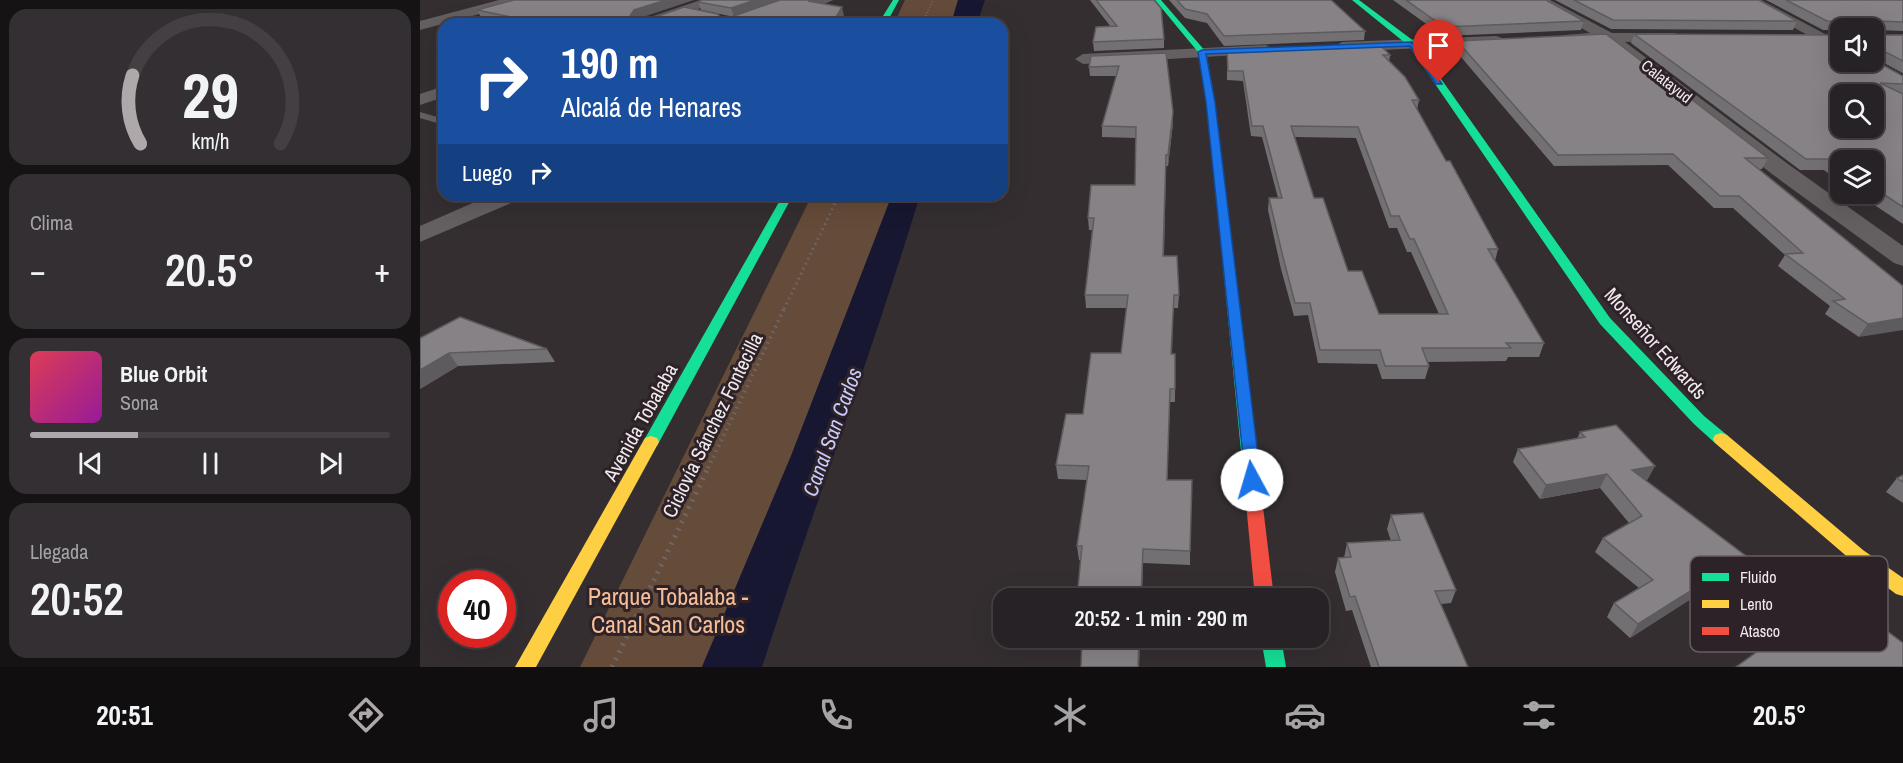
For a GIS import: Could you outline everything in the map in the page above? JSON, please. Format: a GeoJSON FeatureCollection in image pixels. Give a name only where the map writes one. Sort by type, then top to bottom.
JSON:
{"type":"FeatureCollection","features":[{"type":"Feature","properties":{"kind":"street"},"geometry":{"type":"LineString","coordinates":[[446,18],[515,0]]}},
{"type":"Feature","properties":{"kind":"street"},"geometry":{"type":"LineString","coordinates":[[661,18],[715,0]]}},
{"type":"Feature","properties":{"kind":"street"},"geometry":{"type":"LineString","coordinates":[[886,18],[896,0]]}},
{"type":"Feature","properties":{"kind":"street"},"geometry":{"type":"LineString","coordinates":[[1158,0],[1202,52],[1211,102],[1264,588]]}},
{"type":"Feature","properties":{"kind":"street","name":"Monseñor Edwards"},"geometry":{"type":"LineString","coordinates":[[1355,0],[1412,44],[1605,321],[1700,420],[1858,556]]}},
{"type":"Feature","properties":{"kind":"street","name":"Calatayud"},"geometry":{"type":"LineString","coordinates":[[1540,0],[1607,36],[1653,69],[1780,169],[1903,258]]}},
{"type":"Feature","properties":{"kind":"street"},"geometry":{"type":"LineString","coordinates":[[1751,0],[1830,42]]}},
{"type":"Feature","properties":{"kind":"street"},"geometry":{"type":"LineString","coordinates":[[423,24],[438,20]]}},
{"type":"Feature","properties":{"kind":"street"},"geometry":{"type":"LineString","coordinates":[[423,24],[438,26]]}},
{"type":"Feature","properties":{"kind":"street"},"geometry":{"type":"LineString","coordinates":[[1550,39],[1684,36]]}},
{"type":"Feature","properties":{"kind":"street"},"geometry":{"type":"LineString","coordinates":[[1785,36],[1830,36]]}},
{"type":"Feature","properties":{"kind":"street"},"geometry":{"type":"LineString","coordinates":[[1330,47],[1515,40]]}},
{"type":"Feature","properties":{"kind":"street"},"geometry":{"type":"LineString","coordinates":[[1083,59],[1284,49]]}},
{"type":"Feature","properties":{"kind":"street"},"geometry":{"type":"LineString","coordinates":[[420,100],[438,94]]}},
{"type":"Feature","properties":{"kind":"street"},"geometry":{"type":"LineString","coordinates":[[420,235],[496,201]]}},
{"type":"Feature","properties":{"kind":"street","name":"Avenida Tobalaba"},"geometry":{"type":"LineString","coordinates":[[525,667],[785,201]]}},
{"type":"Feature","properties":{"kind":"street","name":"Monseñor Edwards"},"geometry":{"type":"LineString","coordinates":[[1888,577],[1903,588]]}},
{"type":"Feature","properties":{"kind":"street"},"geometry":{"type":"LineString","coordinates":[[1273,648],[1276,667]]}},
{"type":"Feature","properties":{"kind":"lane"},"geometry":{"type":"LineString","coordinates":[[681,11],[703,15]]}},
{"type":"Feature","properties":{"kind":"lane"},"geometry":{"type":"LineString","coordinates":[[420,115],[438,120]]}},
{"type":"Feature","properties":{"kind":"path"},"geometry":{"type":"LineString","coordinates":[[924,18],[933,0]]}},
{"type":"Feature","properties":{"kind":"path"},"geometry":{"type":"LineString","coordinates":[[1884,63],[1903,73]]}},
{"type":"Feature","properties":{"kind":"path","name":"Ciclovía Sánchez Fontecilla"},"geometry":{"type":"LineString","coordinates":[[612,667],[836,201]]}},
{"type":"Feature","properties":{"kind":"green space"},"geometry":{"type":"Polygon","coordinates":[[[905,0],[958,0],[953,18],[897,18],[905,0]]]}},
{"type":"Feature","properties":{"kind":"green space","name":"Parque Tobalaba - Canal San Carlos"},"geometry":{"type":"Polygon","coordinates":[[[809,201],[890,201],[791,456],[702,667],[580,667],[809,201]]]}},
{"type":"Feature","properties":{"kind":"water"},"geometry":{"type":"Polygon","coordinates":[[[958,0],[985,0],[979,18],[953,18],[958,0]]]}},
{"type":"Feature","properties":{"kind":"water","name":"Canal San Carlos"},"geometry":{"type":"Polygon","coordinates":[[[890,201],[918,201],[762,667],[702,667],[791,456],[890,201]]]}},
{"type":"Feature","properties":{"kind":"building"},"geometry":{"type":"Polygon","coordinates":[[[514,0],[666,0],[634,10],[630,16],[655,17],[684,7],[718,14],[720,17],[731,17],[780,0],[811,0],[808,1],[842,7],[836,18],[516,18],[477,10],[514,0]]]}},
{"type":"Feature","properties":{"kind":"building"},"geometry":{"type":"Polygon","coordinates":[[[702,0],[755,0],[731,8],[698,2],[702,0]]]}},
{"type":"Feature","properties":{"kind":"building"},"geometry":{"type":"Polygon","coordinates":[[[1096,0],[1154,0],[1161,8],[1164,39],[1093,42],[1096,27],[1117,26],[1096,0]]]}},
{"type":"Feature","properties":{"kind":"building"},"geometry":{"type":"Polygon","coordinates":[[[1177,0],[1331,0],[1365,31],[1224,36],[1207,14],[1185,9],[1177,0]]]}},
{"type":"Feature","properties":{"kind":"building"},"geometry":{"type":"Polygon","coordinates":[[[1406,0],[1546,0],[1584,21],[1444,27],[1406,0]]]}},
{"type":"Feature","properties":{"kind":"building"},"geometry":{"type":"Polygon","coordinates":[[[1574,0],[1759,0],[1797,21],[1613,20],[1574,0]]]}},
{"type":"Feature","properties":{"kind":"building"},"geometry":{"type":"Polygon","coordinates":[[[1786,0],[1903,0],[1903,22],[1884,21],[1884,18],[1830,18],[1830,21],[1786,0]]]}},
{"type":"Feature","properties":{"kind":"building"},"geometry":{"type":"Polygon","coordinates":[[[1606,34],[1768,158],[1745,158],[1903,286],[1903,318],[1868,324],[1833,301],[1845,299],[1785,254],[1803,253],[1739,196],[1720,196],[1673,154],[1558,155],[1457,41],[1606,34]]]}},
{"type":"Feature","properties":{"kind":"building"},"geometry":{"type":"Polygon","coordinates":[[[1634,34],[1830,35],[1830,72],[1884,72],[1884,66],[1903,76],[1903,84],[1830,84],[1830,138],[1884,138],[1884,85],[1903,94],[1903,207],[1884,195],[1884,150],[1830,150],[1830,159],[1806,159],[1634,34]]]}},
{"type":"Feature","properties":{"kind":"building"},"geometry":{"type":"Polygon","coordinates":[[[1884,35],[1903,35],[1903,61],[1884,51],[1884,35]]]}},
{"type":"Feature","properties":{"kind":"building"},"geometry":{"type":"Polygon","coordinates":[[[1379,44],[1390,55],[1383,55],[1405,77],[1419,100],[1412,100],[1446,161],[1450,161],[1498,249],[1488,249],[1544,343],[1506,343],[1511,348],[1422,348],[1429,366],[1385,366],[1380,350],[1320,350],[1310,303],[1295,303],[1283,257],[1269,198],[1282,198],[1263,126],[1252,126],[1243,71],[1228,71],[1227,51],[1379,44]],[[1291,126],[1314,198],[1323,198],[1348,271],[1362,271],[1379,314],[1448,314],[1414,239],[1410,239],[1399,216],[1391,216],[1358,127],[1291,126]]]}},
{"type":"Feature","properties":{"kind":"building"},"geometry":{"type":"Polygon","coordinates":[[[1166,53],[1173,112],[1168,155],[1166,155],[1163,256],[1177,256],[1179,295],[1174,295],[1171,354],[1175,354],[1175,389],[1170,389],[1167,480],[1192,480],[1190,551],[1143,549],[1141,588],[1078,588],[1082,546],[1077,546],[1089,466],[1056,465],[1066,414],[1083,414],[1091,353],[1121,353],[1128,295],[1085,295],[1094,218],[1088,218],[1091,185],[1135,185],[1136,127],[1102,126],[1119,66],[1089,67],[1091,56],[1166,53]]]}},
{"type":"Feature","properties":{"kind":"building"},"geometry":{"type":"Polygon","coordinates":[[[460,317],[547,349],[449,353],[420,370],[420,338],[460,317]]]}},
{"type":"Feature","properties":{"kind":"building"},"geometry":{"type":"Polygon","coordinates":[[[1616,425],[1655,466],[1632,470],[1746,556],[1690,556],[1690,591],[1638,624],[1614,603],[1653,580],[1603,538],[1642,516],[1607,474],[1546,485],[1518,449],[1585,437],[1580,432],[1616,425]]]}},
{"type":"Feature","properties":{"kind":"building"},"geometry":{"type":"Polygon","coordinates":[[[1423,513],[1456,590],[1435,591],[1468,667],[1379,667],[1355,596],[1350,597],[1338,558],[1351,557],[1347,543],[1400,540],[1391,515],[1423,513]]]}},
{"type":"Feature","properties":{"kind":"building"},"geometry":{"type":"Polygon","coordinates":[[[1888,632],[1903,643],[1903,667],[1736,667],[1757,652],[1888,652],[1888,632]]]}},
{"type":"Feature","properties":{"kind":"building"},"geometry":{"type":"Polygon","coordinates":[[[1082,648],[1139,648],[1138,667],[1081,667],[1082,648]]]}},
{"type":"Feature","properties":{"kind":"traffic: fast"},"geometry":{"type":"LineString","coordinates":[[886,18],[896,0]]}},
{"type":"Feature","properties":{"kind":"traffic: fast"},"geometry":{"type":"LineString","coordinates":[[1158,0],[1202,52],[1211,102],[1252,482]]}},
{"type":"Feature","properties":{"kind":"traffic: fast"},"geometry":{"type":"LineString","coordinates":[[1355,0],[1412,44],[1605,321],[1699,420],[1721,439]]}},
{"type":"Feature","properties":{"kind":"traffic: fast"},"geometry":{"type":"LineString","coordinates":[[651,442],[785,201]]}},
{"type":"Feature","properties":{"kind":"traffic: fast"},"geometry":{"type":"LineString","coordinates":[[1273,648],[1276,667]]}},
{"type":"Feature","properties":{"kind":"traffic: slow"},"geometry":{"type":"LineString","coordinates":[[1721,439],[1858,556]]}},
{"type":"Feature","properties":{"kind":"traffic: slow"},"geometry":{"type":"LineString","coordinates":[[525,667],[651,442]]}},
{"type":"Feature","properties":{"kind":"traffic: slow"},"geometry":{"type":"LineString","coordinates":[[1888,577],[1903,588]]}},
{"type":"Feature","properties":{"kind":"traffic: jam"},"geometry":{"type":"LineString","coordinates":[[1252,482],[1264,588]]}},
{"type":"Feature","properties":{"kind":"route"},"geometry":{"type":"LineString","coordinates":[[1252,480],[1211,102],[1202,52],[1412,44],[1439,82]]}}]}
